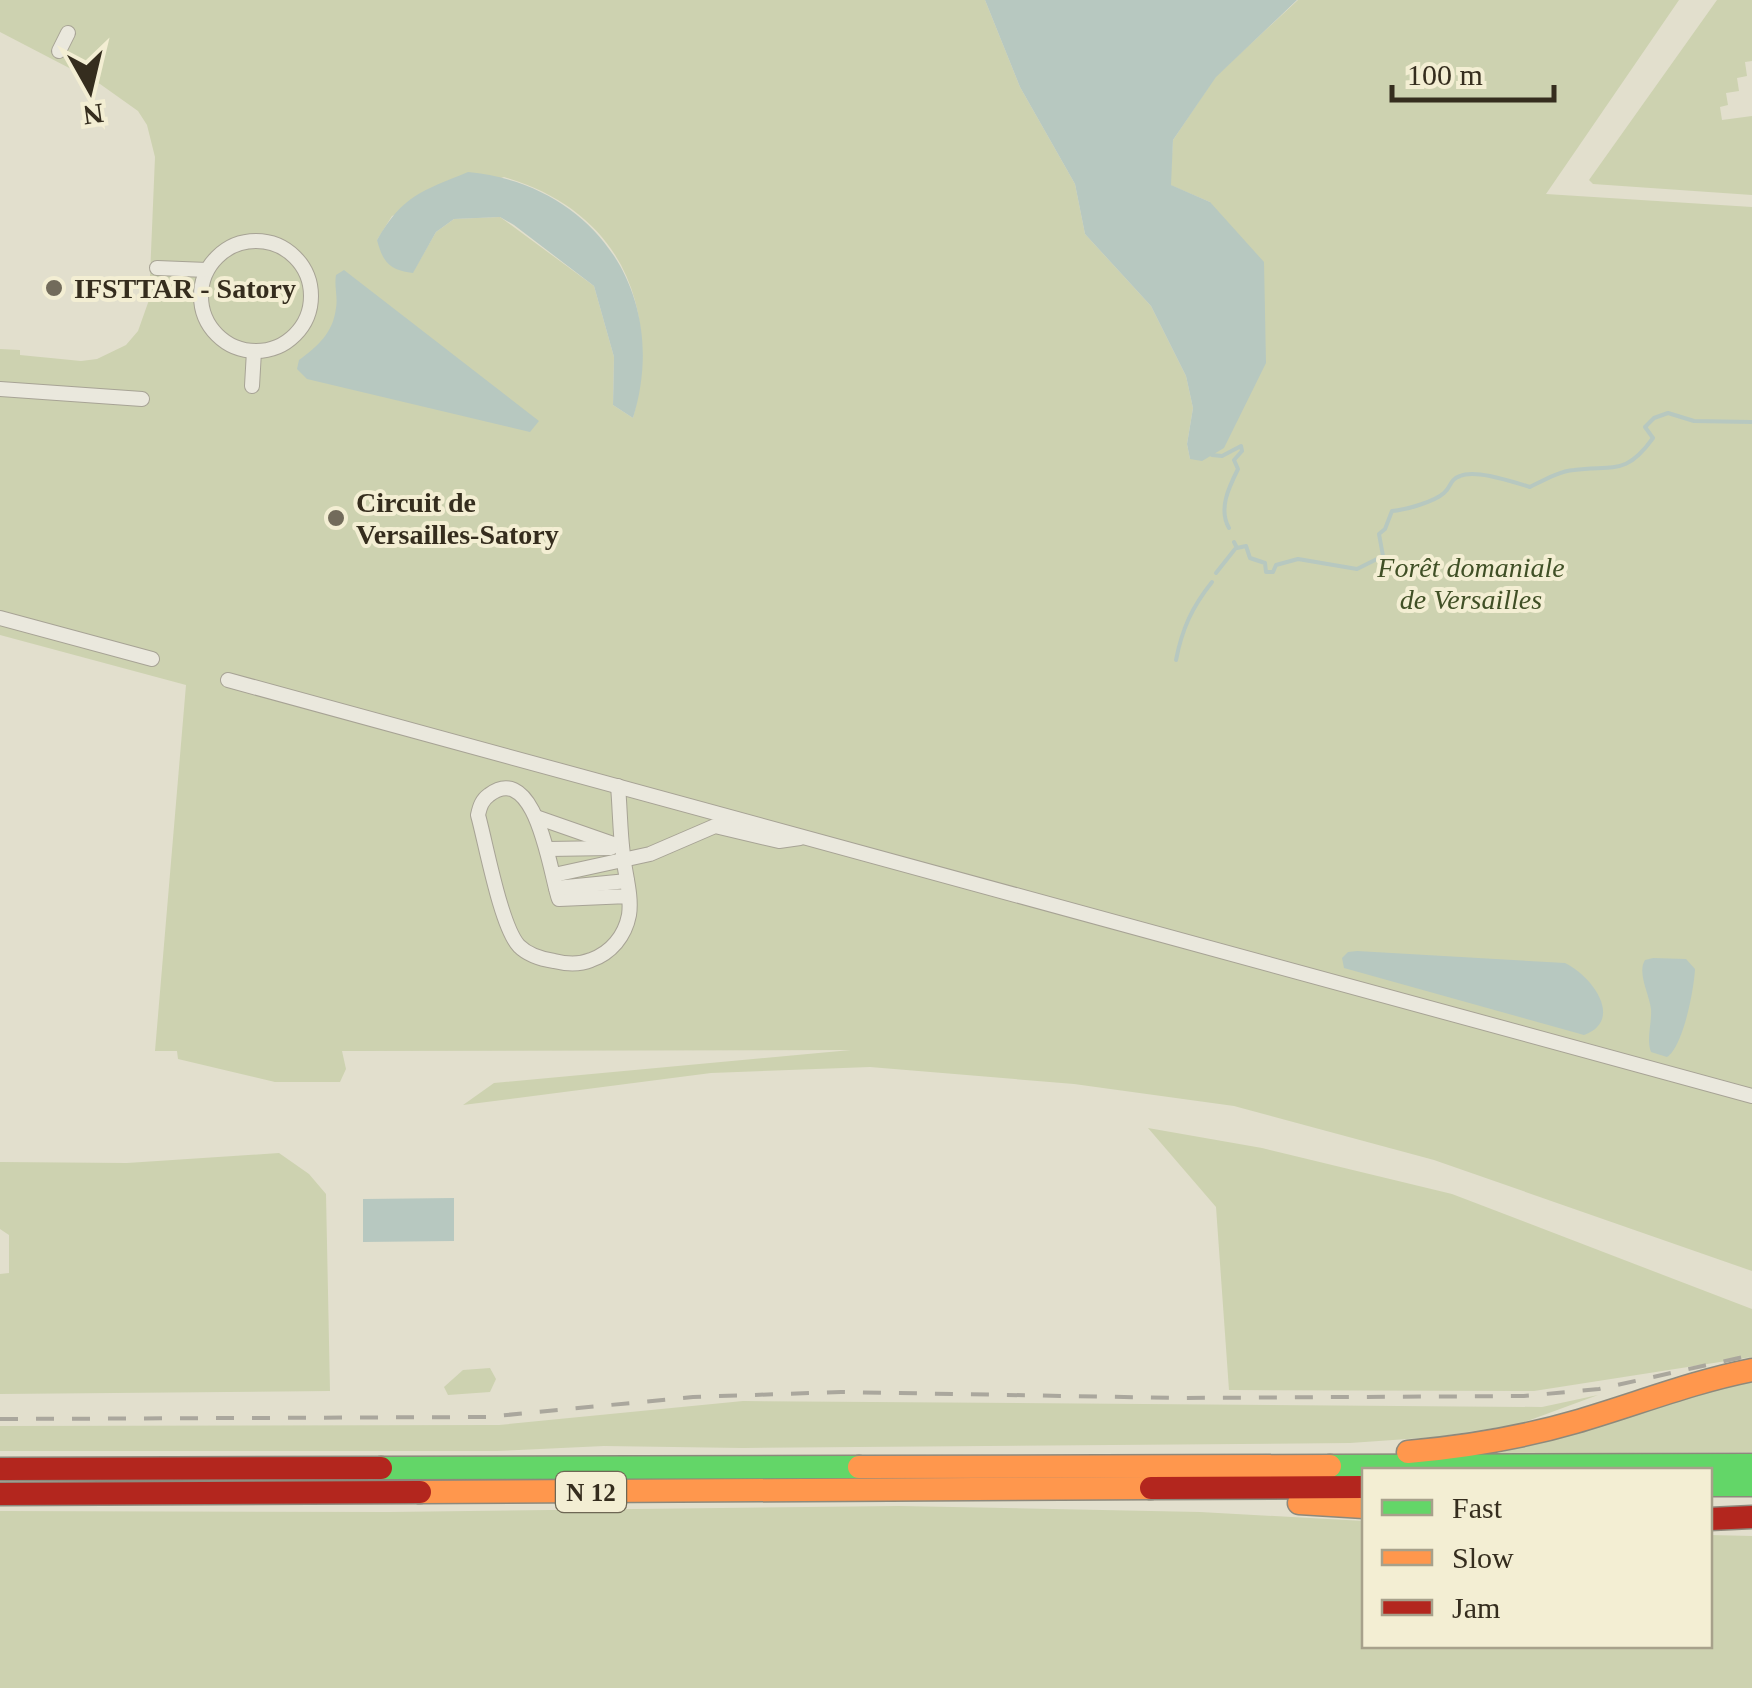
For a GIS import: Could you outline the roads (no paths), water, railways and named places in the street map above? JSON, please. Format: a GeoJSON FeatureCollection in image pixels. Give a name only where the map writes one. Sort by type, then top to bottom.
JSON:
{"type":"FeatureCollection","features":[{"type":"Feature","properties":{"kind":"highway"},"geometry":{"type":"LineString","coordinates":[[1336,1466],[1369,1454],[1425,1451],[1513,1438],[1692,1382],[1752,1370]]}},
{"type":"Feature","properties":{"kind":"highway","name":"N 12"},"geometry":{"type":"LineString","coordinates":[[0,1470],[1752,1465]]}},
{"type":"Feature","properties":{"kind":"highway"},"geometry":{"type":"LineString","coordinates":[[1712,1485],[1752,1485]]}},
{"type":"Feature","properties":{"kind":"highway","name":"N 12"},"geometry":{"type":"LineString","coordinates":[[0,1494],[1362,1487]]}},
{"type":"Feature","properties":{"kind":"highway"},"geometry":{"type":"LineString","coordinates":[[1182,1488],[1215,1500],[1362,1507]]}},
{"type":"Feature","properties":{"kind":"highway"},"geometry":{"type":"LineString","coordinates":[[1712,1519],[1752,1518]]}},
{"type":"Feature","properties":{"kind":"street"},"geometry":{"type":"LineString","coordinates":[[59,51],[68,33]]}},
{"type":"Feature","properties":{"kind":"street"},"geometry":{"type":"LineString","coordinates":[[264,241],[296,256],[312,287],[312,305],[296,336],[282,346],[254,351],[226,343],[212,330],[203,313],[200,294],[215,259],[230,247],[264,241]]}},
{"type":"Feature","properties":{"kind":"street"},"geometry":{"type":"LineString","coordinates":[[156,268],[208,270]]}},
{"type":"Feature","properties":{"kind":"street"},"geometry":{"type":"LineString","coordinates":[[252,386],[254,351]]}},
{"type":"Feature","properties":{"kind":"street"},"geometry":{"type":"LineString","coordinates":[[0,389],[142,399]]}},
{"type":"Feature","properties":{"kind":"street"},"geometry":{"type":"LineString","coordinates":[[0,618],[152,660]]}},
{"type":"Feature","properties":{"kind":"street"},"geometry":{"type":"LineString","coordinates":[[228,680],[1752,1096]]}},
{"type":"Feature","properties":{"kind":"street"},"geometry":{"type":"LineString","coordinates":[[555,882],[549,849],[536,817],[520,796],[501,789],[485,798],[478,815],[512,936],[522,949],[544,959],[563,964],[586,962],[602,955],[622,933],[630,912],[618,786]]}},
{"type":"Feature","properties":{"kind":"street"},"geometry":{"type":"LineString","coordinates":[[536,817],[623,854]]}},
{"type":"Feature","properties":{"kind":"street"},"geometry":{"type":"LineString","coordinates":[[549,849],[650,854],[715,826],[783,841],[806,838]]}},
{"type":"Feature","properties":{"kind":"street"},"geometry":{"type":"LineString","coordinates":[[555,882],[623,854]]}},
{"type":"Feature","properties":{"kind":"street"},"geometry":{"type":"LineString","coordinates":[[555,882],[628,889]]}},
{"type":"Feature","properties":{"kind":"waterway"},"geometry":{"type":"LineString","coordinates":[[1234,542],[1237,548],[1246,546],[1250,558],[1265,563],[1266,572],[1298,559],[1357,569],[1383,556],[1379,534],[1392,511],[1433,499],[1460,476],[1485,475],[1530,487],[1569,471],[1626,464],[1653,438],[1645,427],[1654,418],[1668,413],[1694,421],[1752,422]]}},
{"type":"Feature","properties":{"kind":"waterway"},"geometry":{"type":"LineString","coordinates":[[1212,455],[1222,456],[1241,446],[1242,451],[1234,460],[1238,469],[1225,506],[1229,528]]}},
{"type":"Feature","properties":{"kind":"waterway"},"geometry":{"type":"LineString","coordinates":[[1216,573],[1235,549]]}},
{"type":"Feature","properties":{"kind":"waterway"},"geometry":{"type":"LineString","coordinates":[[1176,660],[1189,619],[1212,582]]}},
{"type":"Feature","properties":{"kind":"railway"},"geometry":{"type":"LineString","coordinates":[[0,1419],[486,1417],[693,1397],[841,1392],[1180,1398],[1524,1396],[1599,1389],[1752,1355]]}},
{"type":"Feature","properties":{"kind":"place","name":"IFSTTAR - Satory"},"geometry":{"type":"Point","coordinates":[54,288]}},
{"type":"Feature","properties":{"kind":"place","name":"Circuit de Versailles-Satory"},"geometry":{"type":"Point","coordinates":[336,518]}},
{"type":"Feature","properties":{"kind":"park label","name":"Forêt domaniale de Versailles"},"geometry":{"type":"Point","coordinates":[1471,583]}}]}
